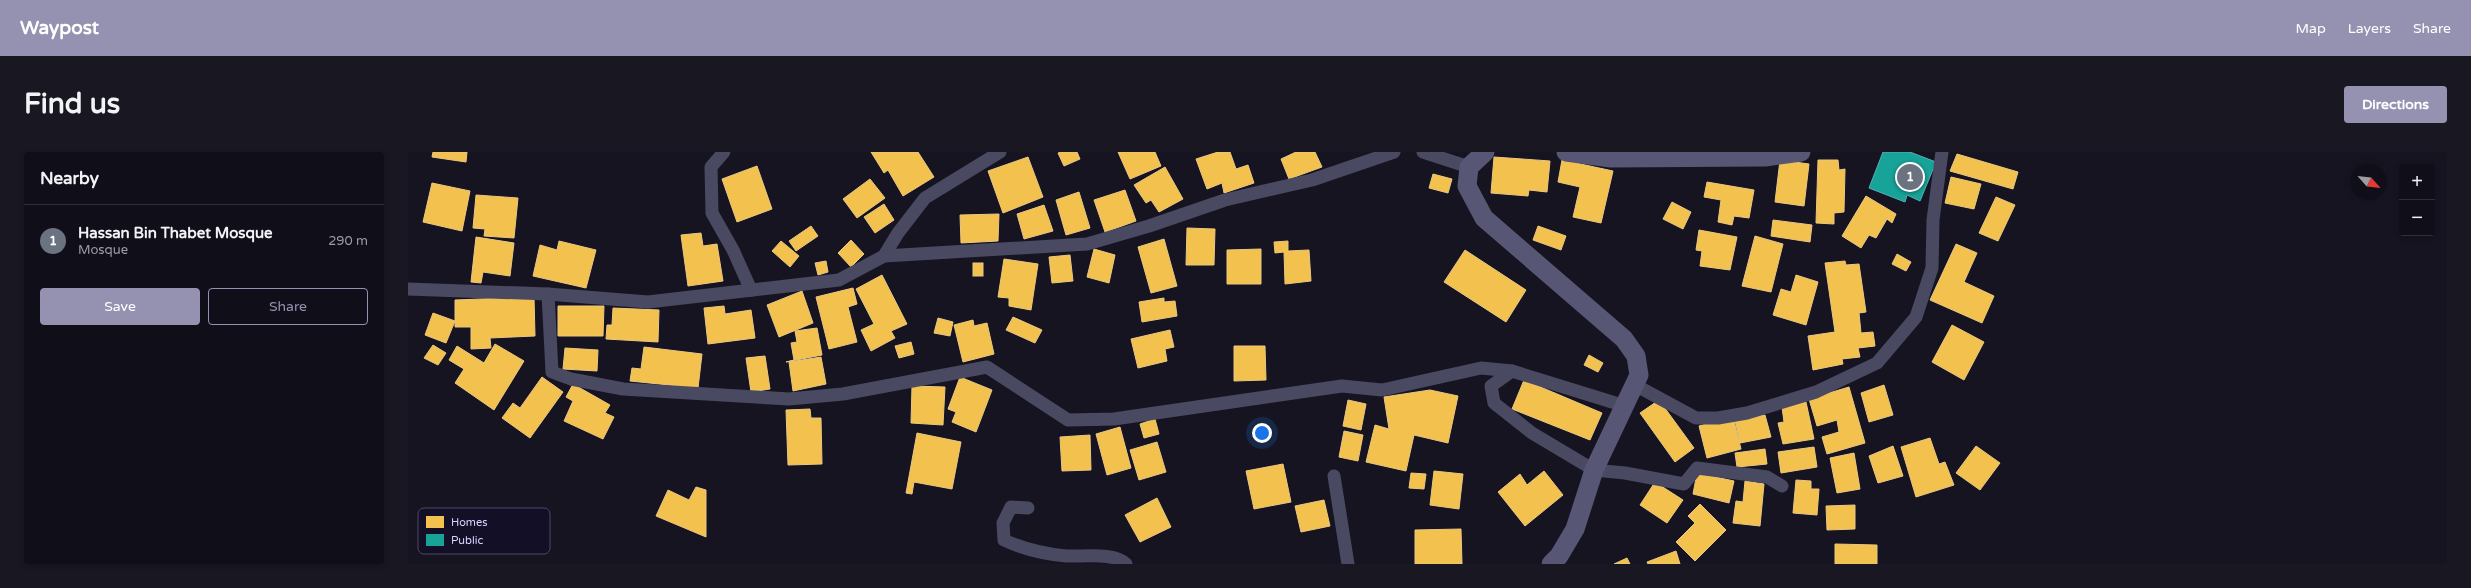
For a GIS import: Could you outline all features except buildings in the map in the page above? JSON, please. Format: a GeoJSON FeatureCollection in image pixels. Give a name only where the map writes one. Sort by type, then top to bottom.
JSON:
{"type":"FeatureCollection","features":[{"type":"Feature","properties":{"kind":"street"},"geometry":{"type":"LineString","coordinates":[[724,152],[711,167],[712,213],[733,250],[751,290]]}},
{"type":"Feature","properties":{"kind":"street"},"geometry":{"type":"LineString","coordinates":[[884,256],[898,232],[925,198],[1000,152]]}},
{"type":"Feature","properties":{"kind":"street"},"geometry":{"type":"LineString","coordinates":[[408,289],[548,294],[648,302],[839,280],[884,256],[1087,244],[1149,226],[1225,200],[1312,180],[1394,152]]}},
{"type":"Feature","properties":{"kind":"street"},"geometry":{"type":"LineString","coordinates":[[1423,152],[1469,167]]}},
{"type":"Feature","properties":{"kind":"street"},"geometry":{"type":"LineString","coordinates":[[1485,152],[1469,167],[1467,186],[1484,218],[1624,340],[1636,356],[1639,375],[1635,385],[1594,470],[1575,529],[1559,556],[1551,564]]}},
{"type":"Feature","properties":{"kind":"street"},"geometry":{"type":"LineString","coordinates":[[1566,152],[1610,158],[1765,157],[1801,152]]}},
{"type":"Feature","properties":{"kind":"street"},"geometry":{"type":"LineString","coordinates":[[1635,385],[1696,418],[1718,418],[1747,413],[1816,392],[1877,363],[1916,317],[1932,268],[1933,220],[1942,152]]}},
{"type":"Feature","properties":{"kind":"street"},"geometry":{"type":"LineString","coordinates":[[548,294],[552,372],[571,379],[623,389],[789,399],[843,394],[987,367],[1068,420],[1114,419],[1342,386],[1382,390],[1481,368],[1512,371],[1625,406]]}},
{"type":"Feature","properties":{"kind":"street"},"geometry":{"type":"LineString","coordinates":[[1512,371],[1491,386],[1494,404],[1532,433],[1594,470],[1625,473],[1684,484],[1697,468],[1766,477],[1782,486]]}},
{"type":"Feature","properties":{"kind":"street"},"geometry":{"type":"LineString","coordinates":[[1334,476],[1348,564]]}},
{"type":"Feature","properties":{"kind":"street"},"geometry":{"type":"LineString","coordinates":[[1028,508],[1011,507],[1003,524],[1004,540],[1018,547],[1039,552],[1066,556],[1096,556],[1122,560],[1126,564]]}},
{"type":"Feature","properties":{"kind":"place","name":"Hassan Bin Thabet Mosque"},"geometry":{"type":"Point","coordinates":[1910,177]}}]}
